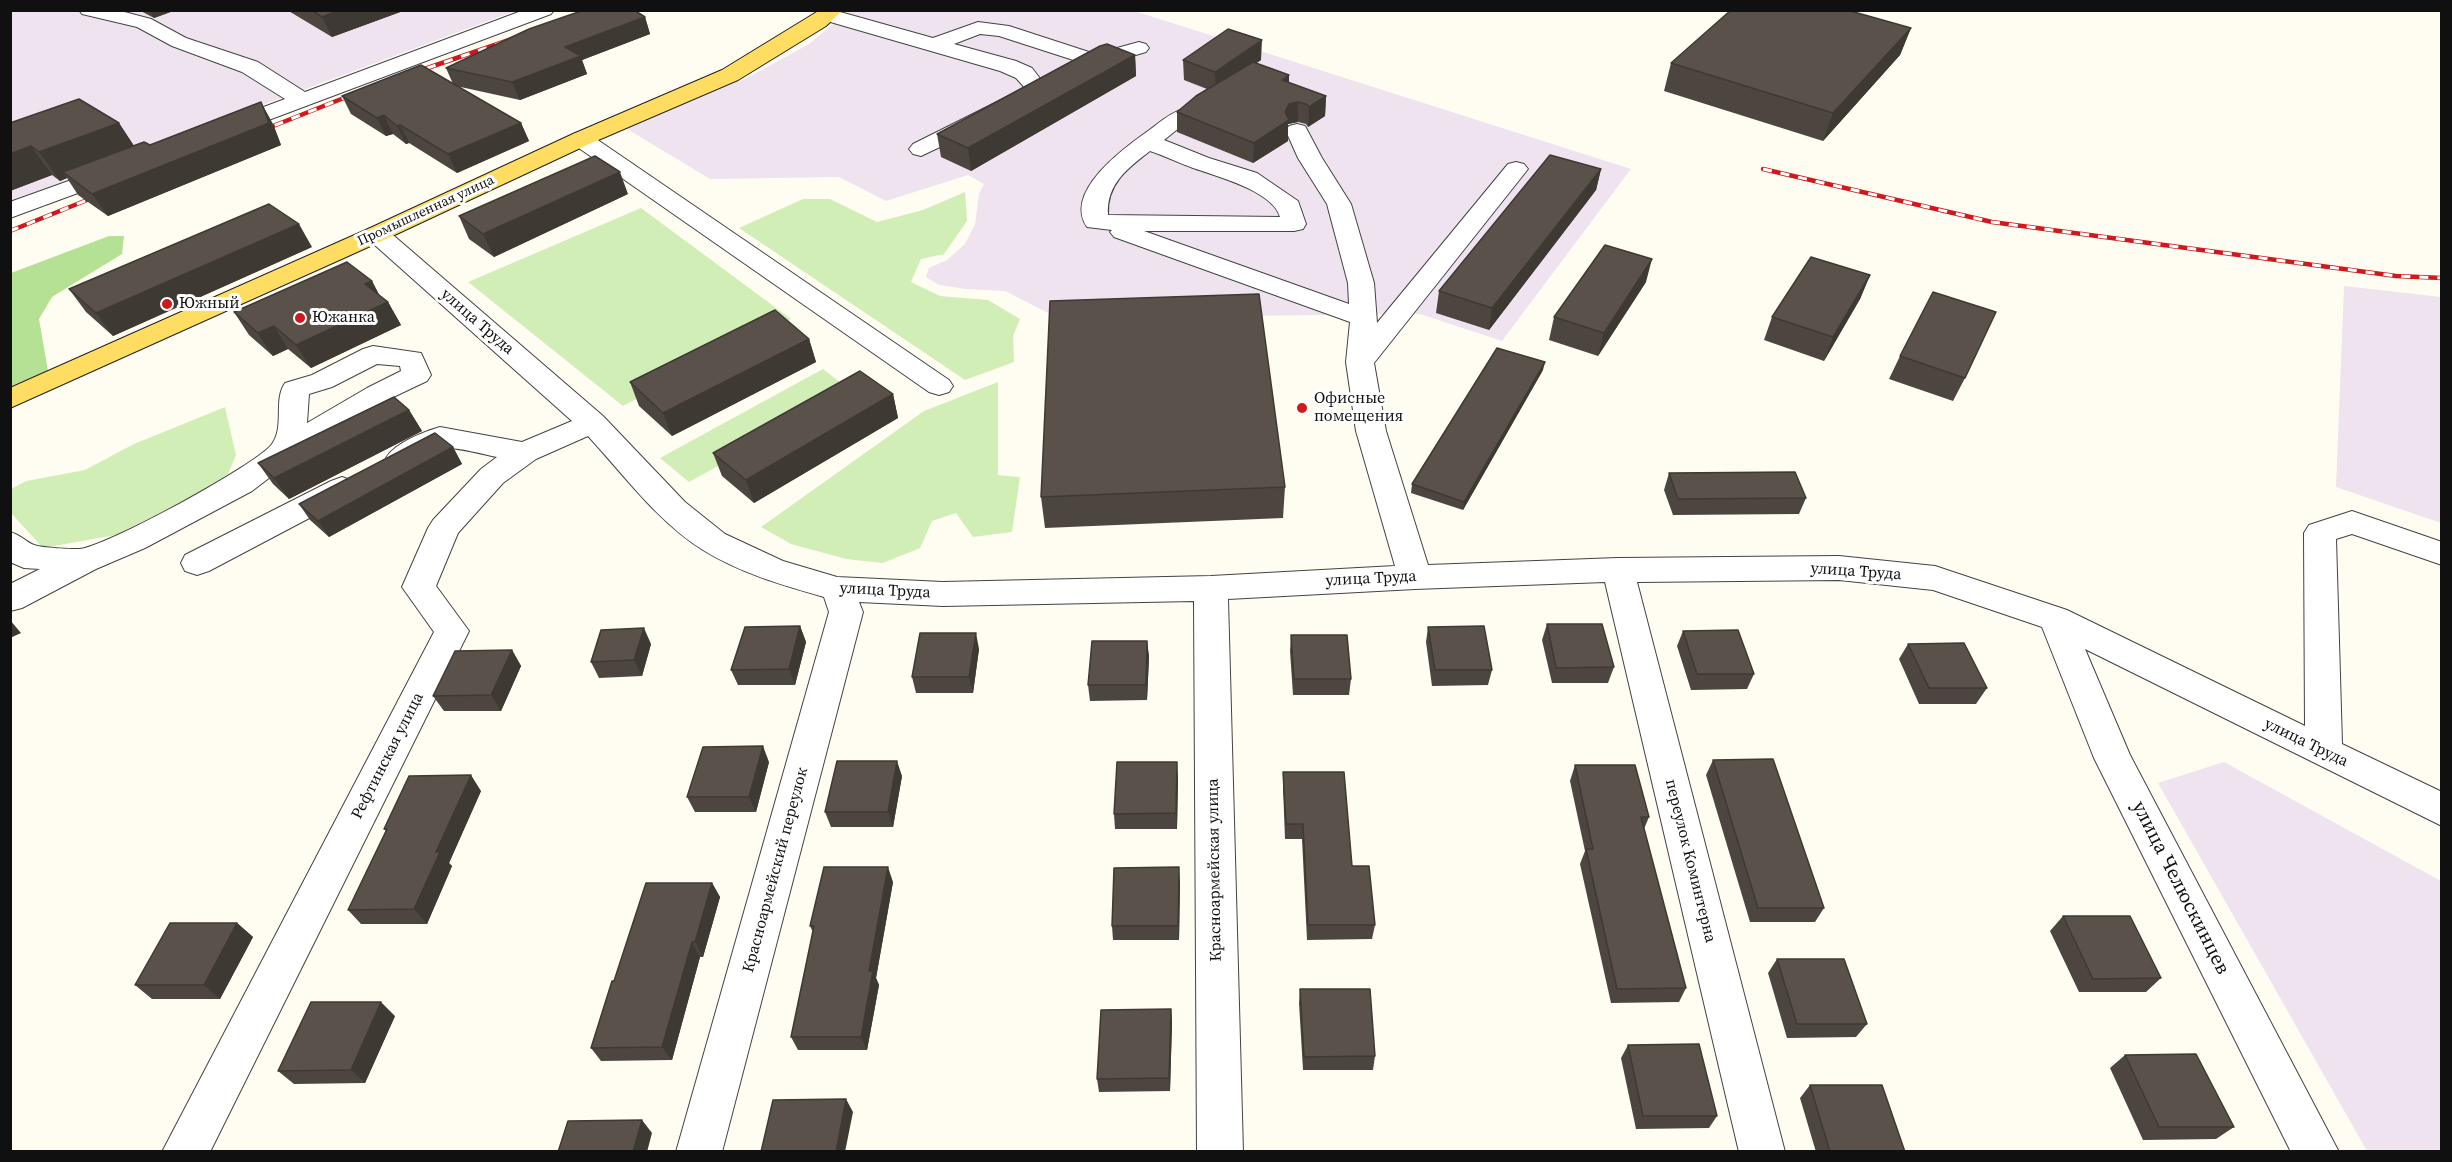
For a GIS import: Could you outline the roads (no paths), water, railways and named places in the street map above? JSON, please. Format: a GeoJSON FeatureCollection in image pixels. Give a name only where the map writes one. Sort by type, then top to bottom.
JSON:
{"type":"FeatureCollection","features":[{"type":"Feature","properties":{"kind":"main road","name":"Промышленная улица"},"geometry":{"type":"LineString","coordinates":[[10,399],[377,234],[581,139],[730,75],[830,13]]}},
{"type":"Feature","properties":{"kind":"street"},"geometry":{"type":"LineString","coordinates":[[89,10],[144,23],[179,42],[250,67],[302,100]]}},
{"type":"Feature","properties":{"kind":"street"},"geometry":{"type":"LineString","coordinates":[[205,137],[544,10]]}},
{"type":"Feature","properties":{"kind":"street"},"geometry":{"type":"LineString","coordinates":[[830,13],[1053,81]]}},
{"type":"Feature","properties":{"kind":"street"},"geometry":{"type":"LineString","coordinates":[[934,45],[978,28],[1002,30],[1095,62]]}},
{"type":"Feature","properties":{"kind":"street"},"geometry":{"type":"LineString","coordinates":[[921,149],[1032,94],[1053,81],[1095,62],[1139,48]]}},
{"type":"Feature","properties":{"kind":"street"},"geometry":{"type":"LineString","coordinates":[[1096,222],[1096,195],[1112,174],[1148,141],[1183,116]]}},
{"type":"Feature","properties":{"kind":"street"},"geometry":{"type":"LineString","coordinates":[[1297,131],[1310,158],[1339,204],[1361,284],[1364,318],[1359,362],[1371,431],[1415,577]]}},
{"type":"Feature","properties":{"kind":"street"},"geometry":{"type":"LineString","coordinates":[[581,139],[939,386]]}},
{"type":"Feature","properties":{"kind":"street"},"geometry":{"type":"LineString","coordinates":[[1096,222],[1192,225],[1294,224],[1289,206],[1249,178],[1201,163],[1148,141]]}},
{"type":"Feature","properties":{"kind":"street"},"geometry":{"type":"LineString","coordinates":[[10,211],[141,161]]}},
{"type":"Feature","properties":{"kind":"street"},"geometry":{"type":"LineString","coordinates":[[1359,362],[1516,169]]}},
{"type":"Feature","properties":{"kind":"street"},"geometry":{"type":"LineString","coordinates":[[1096,222],[1364,318]]}},
{"type":"Feature","properties":{"kind":"street","name":"улица Труда"},"geometry":{"type":"LineString","coordinates":[[377,234],[593,423],[674,510],[714,542],[772,570],[837,589],[943,594],[1211,588],[1415,577],[1618,570],[1839,568],[1935,578],[2055,619],[2442,810]]}},
{"type":"Feature","properties":{"kind":"street","name":"Рефтинская улица"},"geometry":{"type":"LineString","coordinates":[[185,1152],[452,631],[418,587],[444,528],[492,476],[525,452],[593,423]]}},
{"type":"Feature","properties":{"kind":"street"},"geometry":{"type":"LineString","coordinates":[[197,563],[440,437],[525,452]]}},
{"type":"Feature","properties":{"kind":"street"},"geometry":{"type":"LineString","coordinates":[[10,599],[84,561],[134,540],[241,484],[284,451]]}},
{"type":"Feature","properties":{"kind":"street"},"geometry":{"type":"LineString","coordinates":[[2324,752],[2320,533],[2352,522],[2442,554]]}},
{"type":"Feature","properties":{"kind":"street"},"geometry":{"type":"LineString","coordinates":[[10,543],[24,556],[84,561]]}},
{"type":"Feature","properties":{"kind":"street","name":"переулок Коминтерна"},"geometry":{"type":"LineString","coordinates":[[1618,570],[1762,1152]]}},
{"type":"Feature","properties":{"kind":"street","name":"Красноармейская улица"},"geometry":{"type":"LineString","coordinates":[[1211,588],[1220,1152]]}},
{"type":"Feature","properties":{"kind":"street","name":"Красноармейский переулок"},"geometry":{"type":"LineString","coordinates":[[699,1152],[846,612],[837,589]]}},
{"type":"Feature","properties":{"kind":"street","name":"улица Челюскинцев"},"geometry":{"type":"LineString","coordinates":[[2055,619],[2114,758],[2316,1152]]}},
{"type":"Feature","properties":{"kind":"railway"},"geometry":{"type":"LineString","coordinates":[[410,74],[515,38]]}},
{"type":"Feature","properties":{"kind":"railway"},"geometry":{"type":"LineString","coordinates":[[258,132],[359,92]]}},
{"type":"Feature","properties":{"kind":"railway"},"geometry":{"type":"LineString","coordinates":[[1763,169],[1992,222],[2396,276],[2442,278]]}},
{"type":"Feature","properties":{"kind":"railway"},"geometry":{"type":"LineString","coordinates":[[10,231],[102,194]]}},
{"type":"Feature","properties":{"kind":"place","name":"Южный"},"geometry":{"type":"Point","coordinates":[167,304]}},
{"type":"Feature","properties":{"kind":"place","name":"Южанка"},"geometry":{"type":"Point","coordinates":[300,318]}},
{"type":"Feature","properties":{"kind":"place","name":"Офисные помещения"},"geometry":{"type":"Point","coordinates":[1302,408]}}]}
